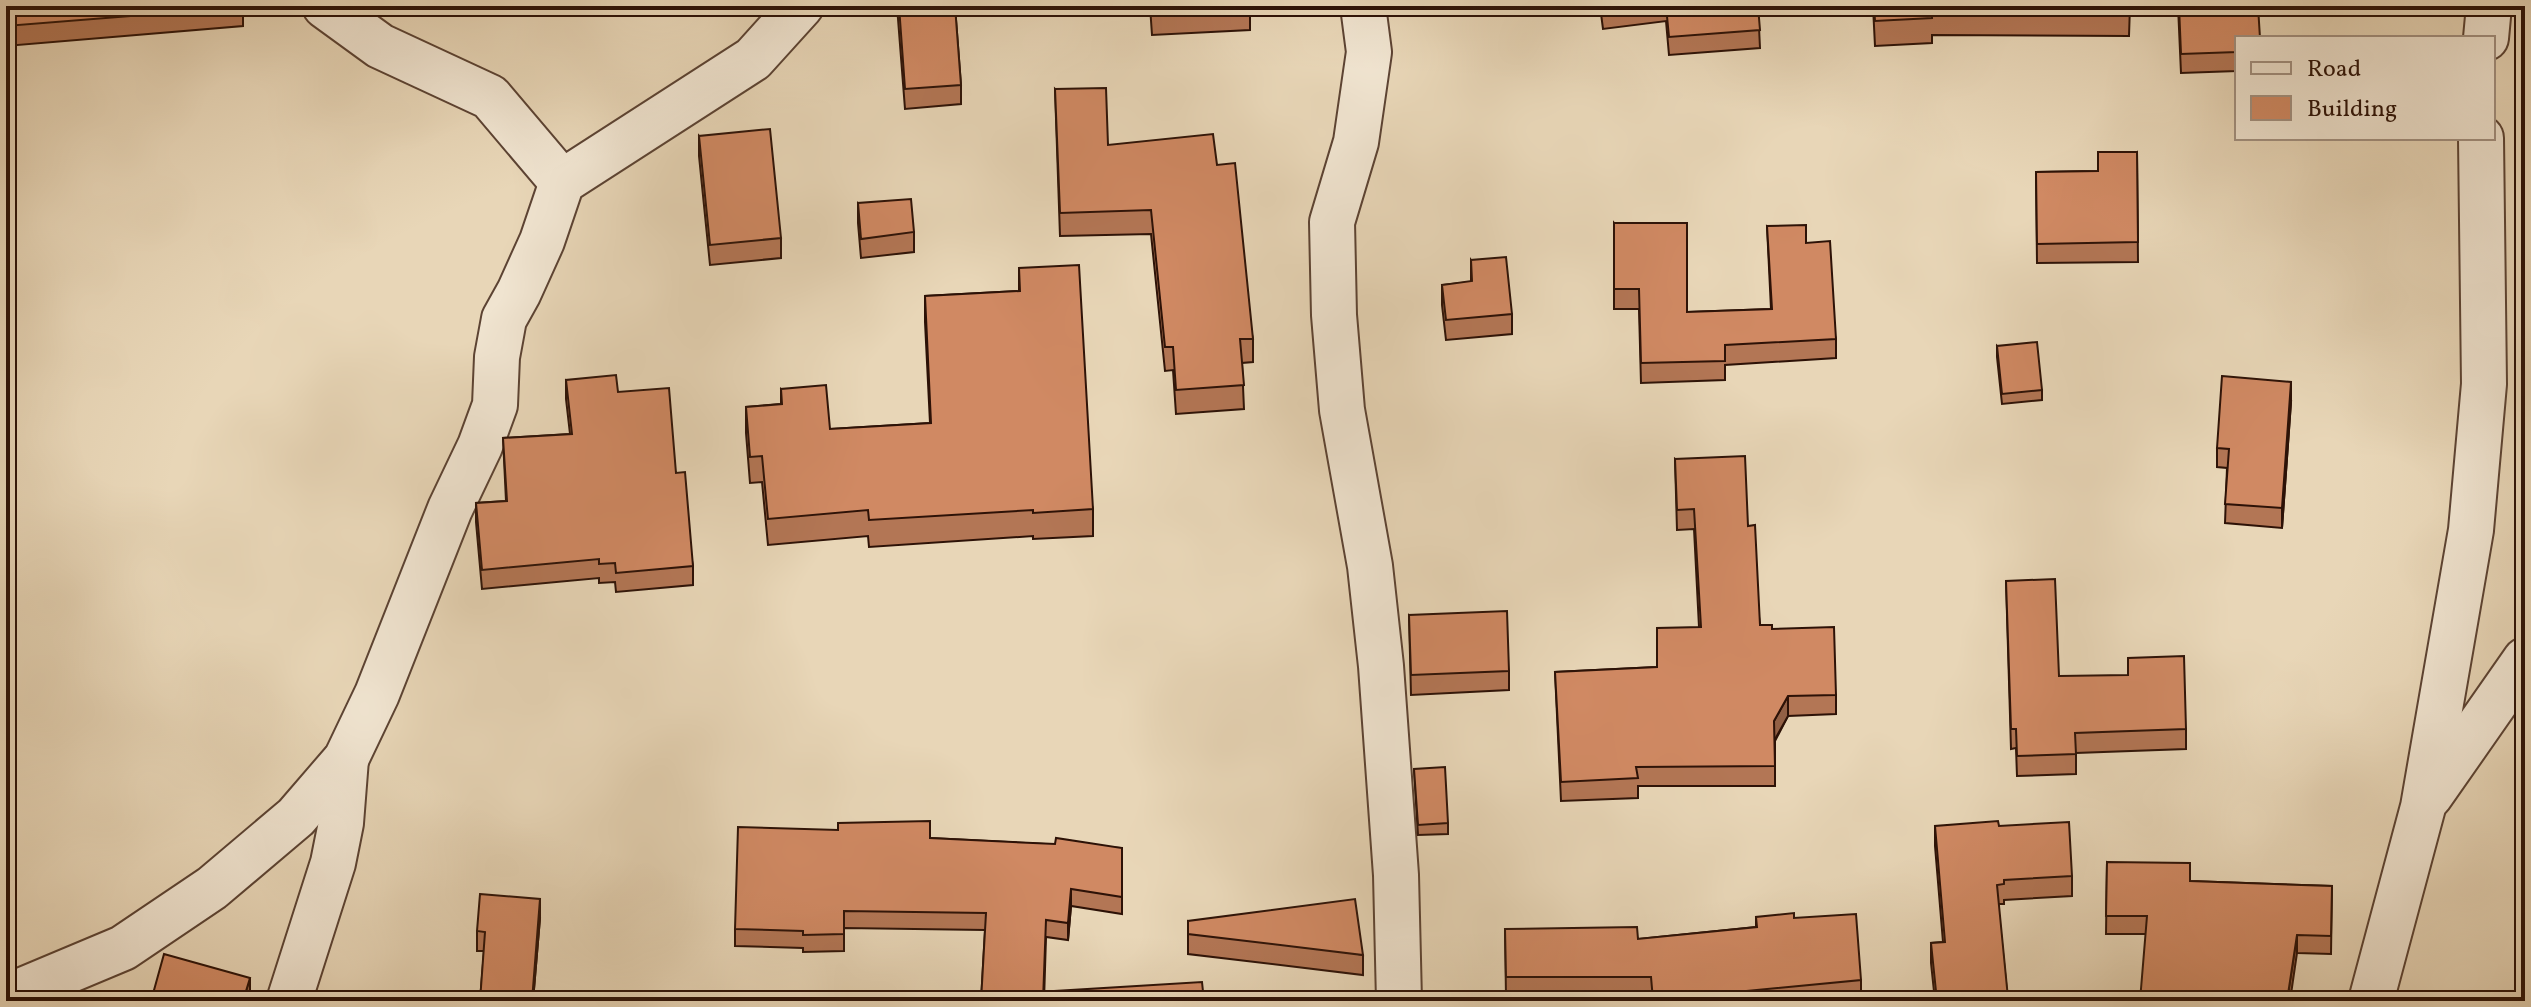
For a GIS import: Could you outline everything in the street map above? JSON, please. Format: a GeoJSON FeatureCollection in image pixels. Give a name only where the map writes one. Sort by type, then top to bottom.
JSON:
{"type":"FeatureCollection","features":[{"type":"Feature","properties":{"kind":"street"},"geometry":{"type":"LineString","coordinates":[[325,6],[380,46],[490,97],[562,182]]}},
{"type":"Feature","properties":{"kind":"street"},"geometry":{"type":"LineString","coordinates":[[6,997],[123,948],[212,888],[296,817],[346,759],[377,694],[450,509],[480,446],[495,405],[497,357],[504,319],[542,241],[562,182],[753,59],[801,6]]}},
{"type":"Feature","properties":{"kind":"street"},"geometry":{"type":"LineString","coordinates":[[1363,6],[1369,52],[1356,142],[1332,222],[1334,315],[1342,410],[1370,566],[1381,666],[1396,875],[1399,1001]]}},
{"type":"Feature","properties":{"kind":"street"},"geometry":{"type":"LineString","coordinates":[[2486,36],[2489,6]]}},
{"type":"Feature","properties":{"kind":"street"},"geometry":{"type":"LineString","coordinates":[[2371,1001],[2423,807],[2471,530],[2483,399],[2481,140]]}},
{"type":"Feature","properties":{"kind":"street"},"geometry":{"type":"LineString","coordinates":[[2423,807],[2525,660]]}},
{"type":"Feature","properties":{"kind":"street"},"geometry":{"type":"LineString","coordinates":[[289,1001],[333,863],[341,823],[346,759]]}},
{"type":"Feature","properties":{"kind":"building"},"geometry":{"type":"Polygon","coordinates":[[[6,6],[243,6],[243,7],[6,26],[6,6]]]}},
{"type":"Feature","properties":{"kind":"building"},"geometry":{"type":"Polygon","coordinates":[[[899,6],[955,6],[961,85],[905,89],[899,6]]]}},
{"type":"Feature","properties":{"kind":"building"},"geometry":{"type":"Polygon","coordinates":[[[1602,6],[1644,6],[1603,11],[1602,6]]]}},
{"type":"Feature","properties":{"kind":"building"},"geometry":{"type":"Polygon","coordinates":[[[1666,6],[1758,6],[1760,30],[1669,37],[1666,6]]]}},
{"type":"Feature","properties":{"kind":"building"},"geometry":{"type":"Polygon","coordinates":[[[1874,6],[2129,6],[2129,10],[1932,10],[1932,18],[1875,21],[1874,6]]]}},
{"type":"Feature","properties":{"kind":"building"},"geometry":{"type":"Polygon","coordinates":[[[2179,6],[2258,6],[2260,36],[2235,36],[2235,52],[2181,54],[2179,6]]]}},
{"type":"Feature","properties":{"kind":"building"},"geometry":{"type":"Polygon","coordinates":[[[1106,88],[1108,145],[1213,134],[1217,165],[1235,163],[1253,339],[1240,339],[1244,385],[1176,390],[1173,347],[1165,347],[1151,210],[1060,213],[1055,89],[1106,88]]]}},
{"type":"Feature","properties":{"kind":"building"},"geometry":{"type":"Polygon","coordinates":[[[770,129],[781,238],[710,245],[699,136],[770,129]]]}},
{"type":"Feature","properties":{"kind":"building"},"geometry":{"type":"Polygon","coordinates":[[[2098,152],[2137,152],[2138,242],[2037,244],[2036,172],[2098,171],[2098,152]]]}},
{"type":"Feature","properties":{"kind":"building"},"geometry":{"type":"Polygon","coordinates":[[[911,199],[914,232],[861,239],[858,203],[911,199]]]}},
{"type":"Feature","properties":{"kind":"building"},"geometry":{"type":"Polygon","coordinates":[[[1614,223],[1687,223],[1687,312],[1772,309],[1767,226],[1806,225],[1806,243],[1830,241],[1836,339],[1725,345],[1725,361],[1641,363],[1639,289],[1614,289],[1614,223]]]}},
{"type":"Feature","properties":{"kind":"building"},"geometry":{"type":"Polygon","coordinates":[[[1506,257],[1512,314],[1446,320],[1442,285],[1472,281],[1471,260],[1506,257]]]}},
{"type":"Feature","properties":{"kind":"building"},"geometry":{"type":"Polygon","coordinates":[[[1079,265],[1093,509],[869,520],[868,510],[768,519],[762,456],[750,457],[746,407],[782,404],[781,389],[826,385],[830,429],[931,423],[925,296],[1020,291],[1019,268],[1079,265]]]}},
{"type":"Feature","properties":{"kind":"building"},"geometry":{"type":"Polygon","coordinates":[[[2037,342],[2042,390],[2002,394],[1997,346],[2037,342]]]}},
{"type":"Feature","properties":{"kind":"building"},"geometry":{"type":"Polygon","coordinates":[[[616,375],[618,392],[669,388],[676,473],[685,472],[693,566],[616,573],[615,563],[599,564],[599,559],[482,570],[476,503],[507,501],[503,438],[572,434],[566,380],[616,375]]]}},
{"type":"Feature","properties":{"kind":"building"},"geometry":{"type":"Polygon","coordinates":[[[2222,376],[2291,382],[2282,508],[2225,504],[2229,449],[2217,448],[2222,376]]]}},
{"type":"Feature","properties":{"kind":"building"},"geometry":{"type":"Polygon","coordinates":[[[1745,456],[1748,526],[1755,525],[1760,625],[1772,625],[1772,629],[1834,627],[1836,695],[1788,696],[1774,721],[1775,766],[1636,767],[1638,778],[1561,782],[1555,672],[1657,667],[1657,628],[1701,627],[1694,509],[1677,510],[1675,459],[1745,456]]]}},
{"type":"Feature","properties":{"kind":"building"},"geometry":{"type":"Polygon","coordinates":[[[2055,579],[2059,676],[2128,675],[2128,658],[2184,656],[2186,729],[2075,733],[2076,754],[2017,756],[2016,729],[2011,729],[2006,581],[2055,579]]]}},
{"type":"Feature","properties":{"kind":"building"},"geometry":{"type":"Polygon","coordinates":[[[1507,611],[1509,671],[1411,675],[1409,615],[1507,611]]]}},
{"type":"Feature","properties":{"kind":"building"},"geometry":{"type":"Polygon","coordinates":[[[1445,767],[1448,823],[1418,825],[1414,769],[1445,767]]]}},
{"type":"Feature","properties":{"kind":"building"},"geometry":{"type":"Polygon","coordinates":[[[930,821],[930,838],[1055,844],[1056,838],[1122,848],[1122,897],[1071,889],[1068,923],[1046,920],[1043,1001],[981,1001],[986,913],[844,911],[844,934],[803,935],[803,931],[735,929],[738,827],[838,830],[838,823],[930,821]]]}},
{"type":"Feature","properties":{"kind":"building"},"geometry":{"type":"Polygon","coordinates":[[[1998,821],[1999,826],[2069,822],[2072,876],[2004,880],[2004,884],[1997,885],[2008,998],[1937,1001],[1931,943],[1945,942],[1935,826],[1998,821]]]}},
{"type":"Feature","properties":{"kind":"building"},"geometry":{"type":"Polygon","coordinates":[[[2107,862],[2190,863],[2190,881],[2332,886],[2331,936],[2297,935],[2287,1001],[2140,1001],[2147,916],[2106,916],[2107,862]]]}},
{"type":"Feature","properties":{"kind":"building"},"geometry":{"type":"Polygon","coordinates":[[[480,894],[540,899],[532,1001],[480,1001],[485,932],[477,931],[480,894]]]}},
{"type":"Feature","properties":{"kind":"building"},"geometry":{"type":"Polygon","coordinates":[[[1355,899],[1363,955],[1188,934],[1188,921],[1355,899]]]}},
{"type":"Feature","properties":{"kind":"building"},"geometry":{"type":"Polygon","coordinates":[[[1794,913],[1794,918],[1856,914],[1861,980],[1653,1000],[1651,977],[1506,977],[1505,929],[1637,927],[1638,939],[1757,927],[1756,917],[1794,913]]]}},
{"type":"Feature","properties":{"kind":"building"},"geometry":{"type":"Polygon","coordinates":[[[164,954],[250,978],[243,1001],[151,1001],[164,954]]]}},
{"type":"Feature","properties":{"kind":"building"},"geometry":{"type":"Polygon","coordinates":[[[1202,982],[1204,1001],[1056,1001],[1055,991],[1202,982]]]}}]}
